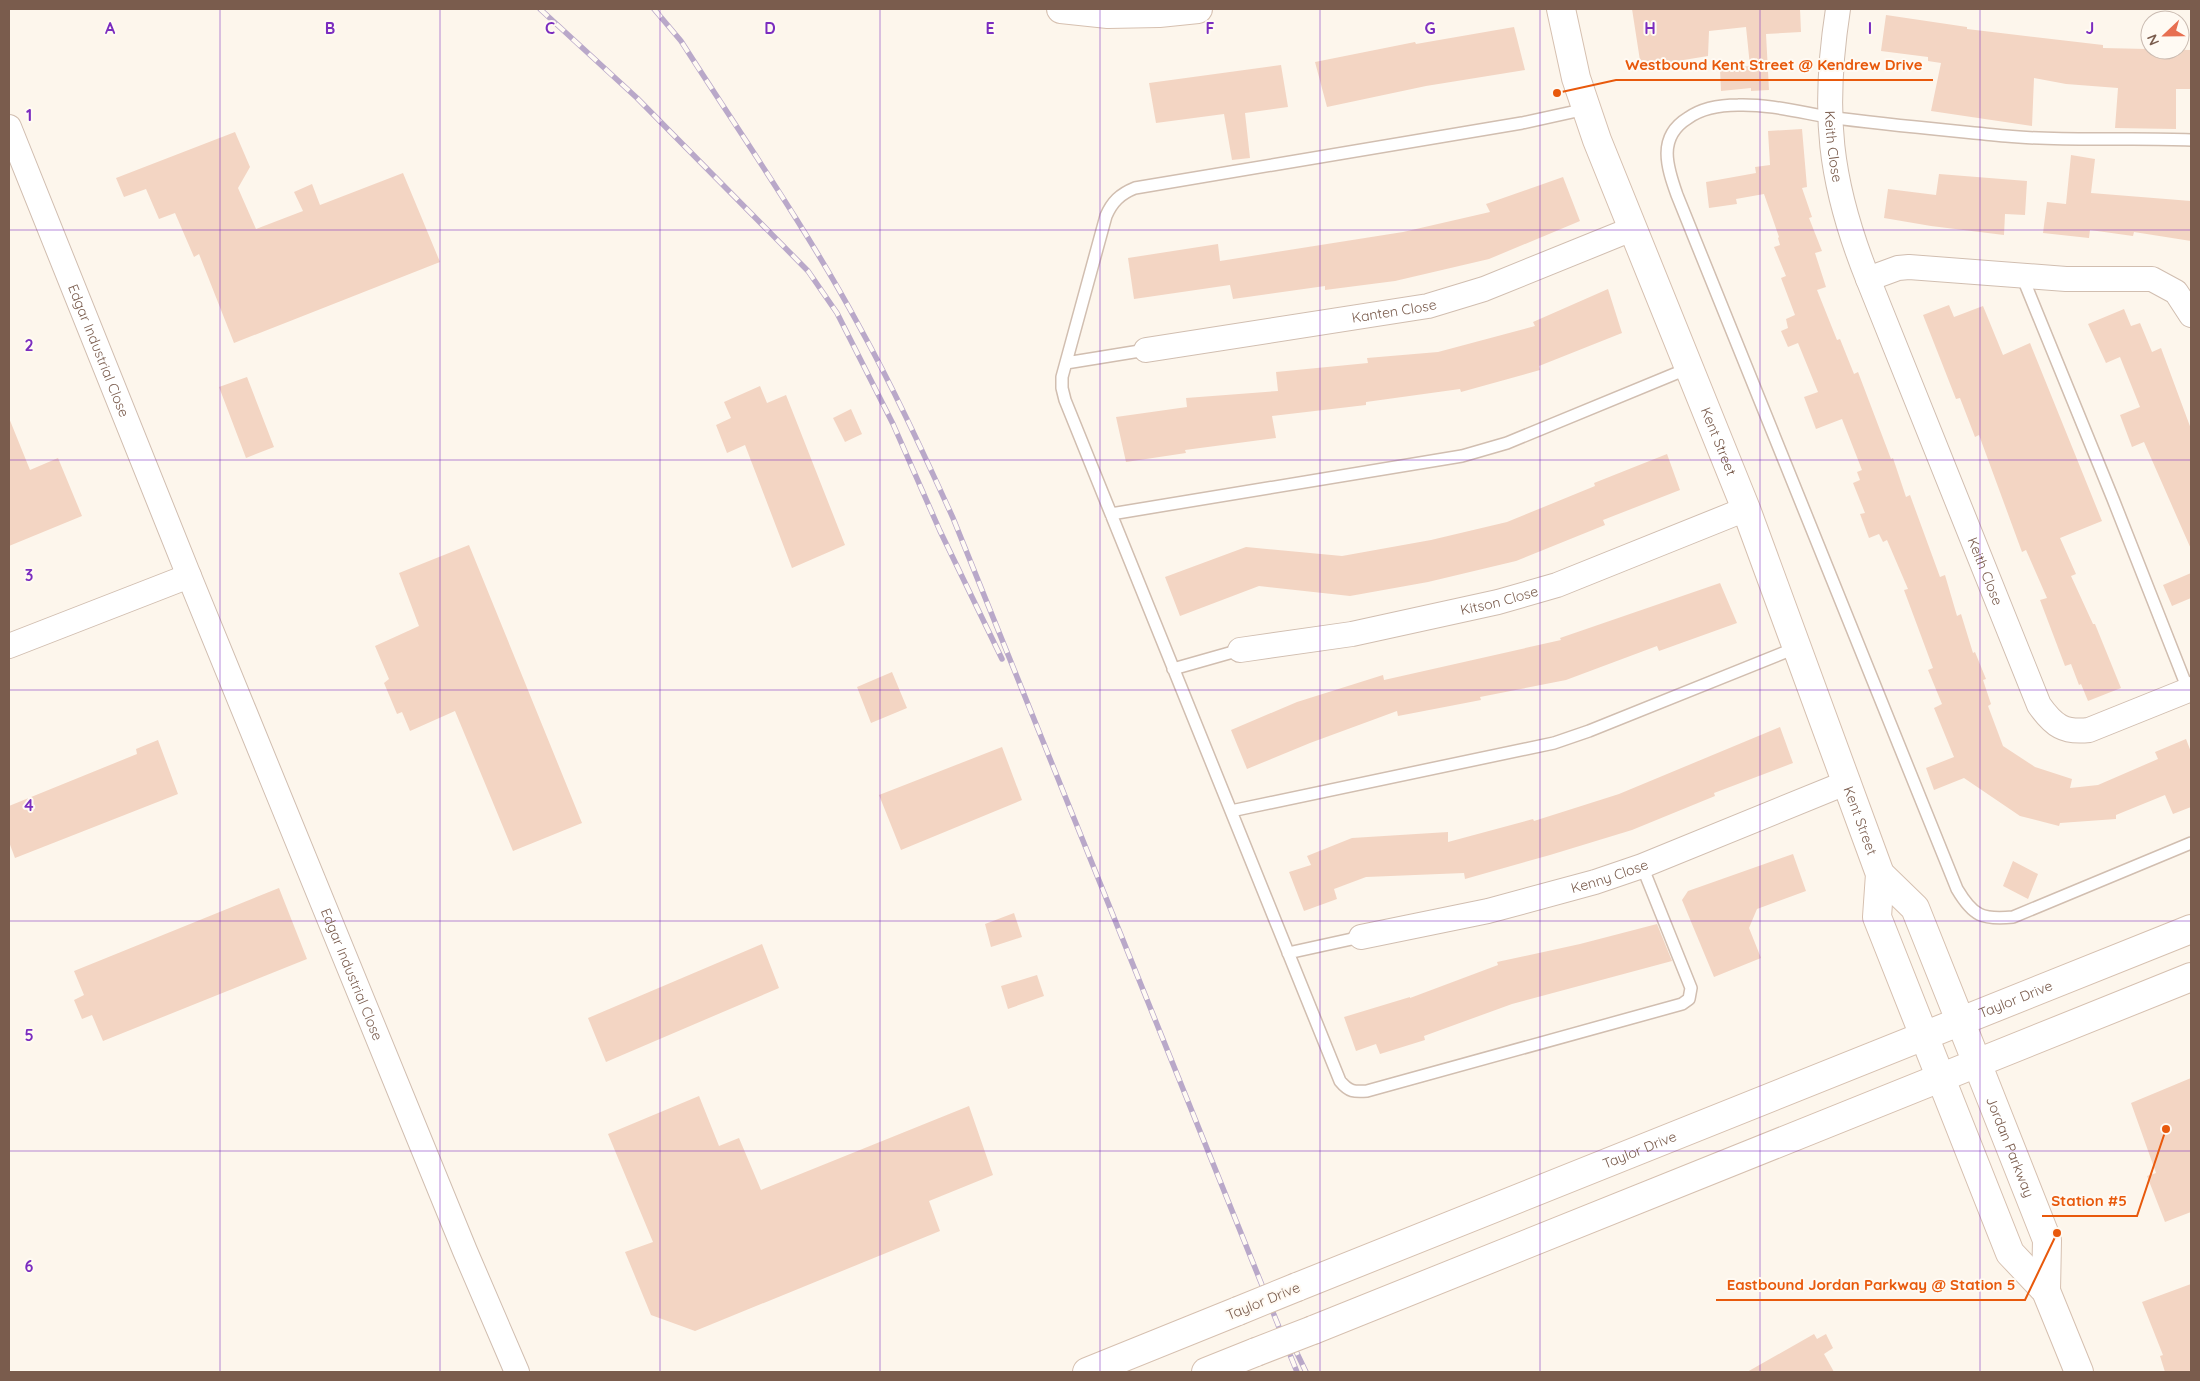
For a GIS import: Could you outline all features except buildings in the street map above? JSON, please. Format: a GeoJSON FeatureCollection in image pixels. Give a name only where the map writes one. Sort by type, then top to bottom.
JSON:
{"type":"FeatureCollection","features":[{"type":"Feature","properties":{"kind":"main road"},"geometry":{"type":"LineString","coordinates":[[1061,9],[1108,14],[1159,13],[1198,9]]}},
{"type":"Feature","properties":{"kind":"main road","name":"Kent Street"},"geometry":{"type":"LineString","coordinates":[[1561,9],[1576,78],[1586,109],[1632,229],[1746,509],[1848,782],[1880,874],[1877,917],[1940,1078]]}},
{"type":"Feature","properties":{"kind":"main road","name":"Kent Street"},"geometry":{"type":"LineString","coordinates":[[1880,874],[1915,908],[1977,1063]]}},
{"type":"Feature","properties":{"kind":"main road","name":"Taylor Drive"},"geometry":{"type":"LineString","coordinates":[[1087,1372],[2191,929]]}},
{"type":"Feature","properties":{"kind":"main road"},"geometry":{"type":"LineString","coordinates":[[1206,1372],[2191,977]]}},
{"type":"Feature","properties":{"kind":"main road","name":"Jordan Parkway"},"geometry":{"type":"LineString","coordinates":[[1977,1063],[2047,1240],[2046,1291]]}},
{"type":"Feature","properties":{"kind":"main road","name":"Jordan Parkway"},"geometry":{"type":"LineString","coordinates":[[1940,1078],[2010,1253],[2046,1291],[2080,1372]]}},
{"type":"Feature","properties":{"kind":"street","name":"Keith Close"},"geometry":{"type":"LineString","coordinates":[[1838,9],[1831,53],[1829,117],[1834,171],[1849,229],[2039,705],[2047,717],[2060,727],[2072,732],[2089,730],[2190,693]]}},
{"type":"Feature","properties":{"kind":"street","name":"Edgar Industrial Close"},"geometry":{"type":"LineString","coordinates":[[9,126],[189,576],[516,1372]]}},
{"type":"Feature","properties":{"kind":"street","name":"Kanten Close"},"geometry":{"type":"LineString","coordinates":[[1146,350],[1428,306],[1484,289],[1632,229]]}},
{"type":"Feature","properties":{"kind":"street"},"geometry":{"type":"LineString","coordinates":[[1868,279],[1898,268],[1908,267],[2022,276],[2152,279],[2176,292],[2191,315]]}},
{"type":"Feature","properties":{"kind":"street","name":"Kitson Close"},"geometry":{"type":"LineString","coordinates":[[1240,650],[1352,634],[1527,595],[1557,585],[1746,509]]}},
{"type":"Feature","properties":{"kind":"street"},"geometry":{"type":"LineString","coordinates":[[9,646],[189,576]]}},
{"type":"Feature","properties":{"kind":"street","name":"Kenny Close"},"geometry":{"type":"LineString","coordinates":[[1361,937],[1536,900],[1642,866],[1848,782]]}},
{"type":"Feature","properties":{"kind":"lane"},"geometry":{"type":"LineString","coordinates":[[2191,140],[2052,140],[1829,117],[1757,105],[1722,106],[1689,117],[1677,126],[1668,138],[1667,156],[1671,177],[1678,195],[1957,889],[1967,906],[1980,916],[1994,919],[2013,917],[2191,843]]}},
{"type":"Feature","properties":{"kind":"lane"},"geometry":{"type":"LineString","coordinates":[[1586,109],[1522,123],[1135,188],[1124,192],[1111,204],[1106,216],[1066,363],[1062,388],[1065,400],[1288,953],[1340,1081],[1347,1090],[1354,1092],[1367,1090],[1682,1004],[1689,999],[1691,988],[1642,866]]}},
{"type":"Feature","properties":{"kind":"lane"},"geometry":{"type":"LineString","coordinates":[[2022,276],[2190,693]]}},
{"type":"Feature","properties":{"kind":"lane"},"geometry":{"type":"LineString","coordinates":[[1066,363],[1146,350]]}},
{"type":"Feature","properties":{"kind":"lane"},"geometry":{"type":"LineString","coordinates":[[1111,514],[1462,456],[1507,442],[1689,368]]}},
{"type":"Feature","properties":{"kind":"lane"},"geometry":{"type":"LineString","coordinates":[[1231,811],[1554,743],[1589,731],[1798,647]]}},
{"type":"Feature","properties":{"kind":"lane"},"geometry":{"type":"LineString","coordinates":[[1174,669],[1240,650]]}},
{"type":"Feature","properties":{"kind":"lane"},"geometry":{"type":"LineString","coordinates":[[1288,953],[1361,937]]}},
{"type":"Feature","properties":{"kind":"railway"},"geometry":{"type":"LineString","coordinates":[[540,9],[637,98],[808,271],[837,313],[893,424],[940,531],[1002,659]]}},
{"type":"Feature","properties":{"kind":"railway"},"geometry":{"type":"LineString","coordinates":[[654,9],[681,41],[772,181],[838,288],[896,396],[919,444],[953,518],[1297,1372]]}},
{"type":"Feature","properties":{"kind":"railway"},"geometry":{"type":"LineString","coordinates":[[1293,1345],[1306,1372]]}},
{"type":"Feature","properties":{"kind":"place","name":"Westbound Kent Street @ Kendrew Drive"},"geometry":{"type":"Point","coordinates":[1557,93]}},
{"type":"Feature","properties":{"kind":"place","name":"Station #5"},"geometry":{"type":"Point","coordinates":[2166,1129]}},
{"type":"Feature","properties":{"kind":"place","name":"Eastbound Jordan Parkway @ Station 5"},"geometry":{"type":"Point","coordinates":[2057,1233]}}]}
